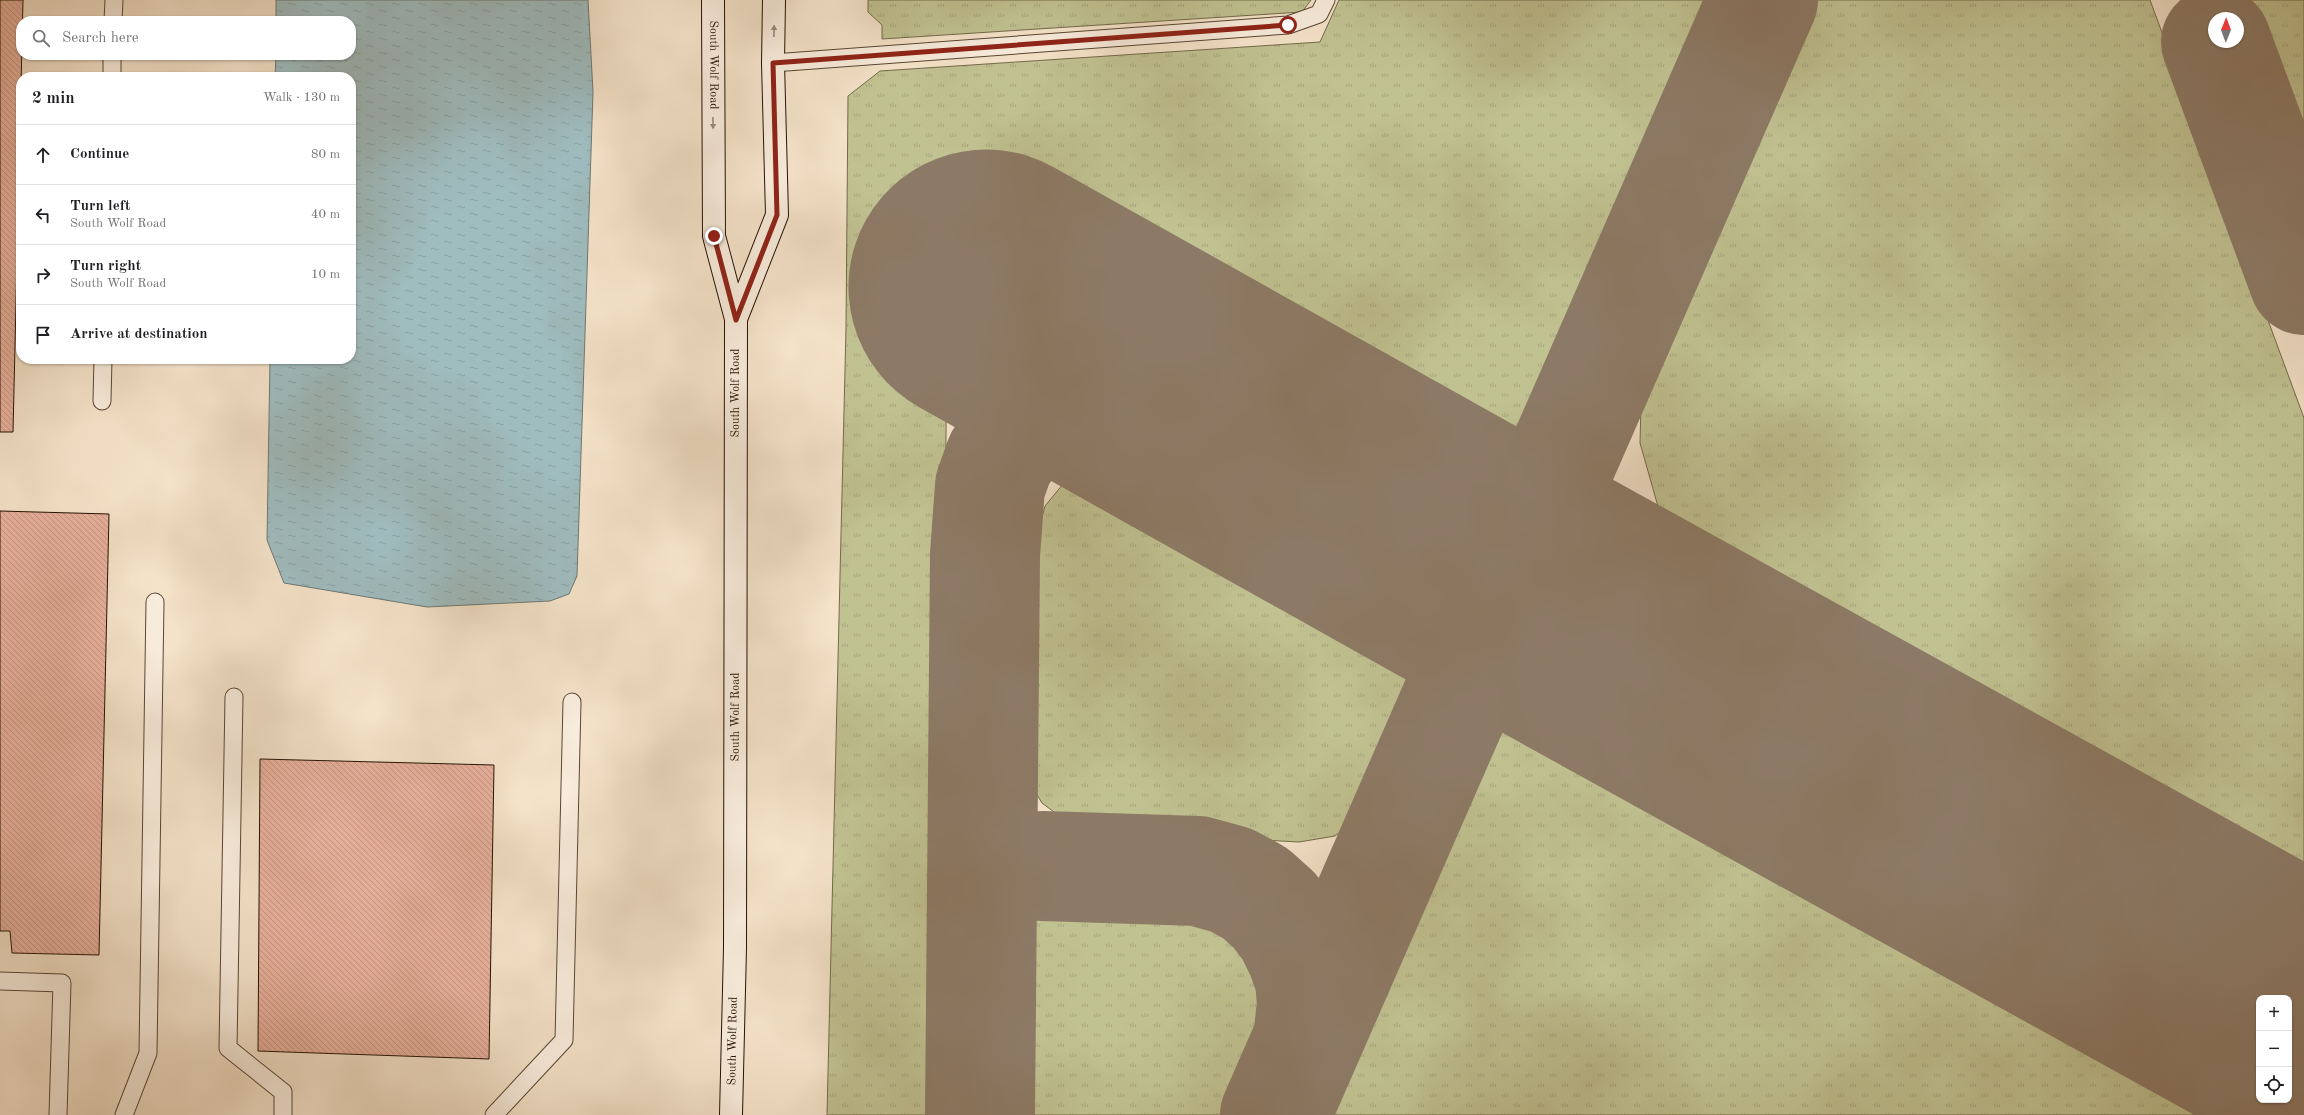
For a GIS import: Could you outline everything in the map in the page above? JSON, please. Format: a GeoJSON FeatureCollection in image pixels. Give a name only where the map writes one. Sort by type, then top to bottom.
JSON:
{"type":"FeatureCollection","features":[{"type":"Feature","properties":{"kind":"main road","name":"South Wolf Road"},"geometry":{"type":"LineString","coordinates":[[714,0],[714,236],[736,320],[735,948],[732,1115]]}},
{"type":"Feature","properties":{"kind":"main road","name":"South Wolf Road"},"geometry":{"type":"LineString","coordinates":[[736,320],[777,215],[773,63],[774,0]]}},
{"type":"Feature","properties":{"kind":"lane"},"geometry":{"type":"LineString","coordinates":[[113,16],[114,0]]}},
{"type":"Feature","properties":{"kind":"lane"},"geometry":{"type":"LineString","coordinates":[[773,63],[1288,25],[1319,14],[1326,0]]}},
{"type":"Feature","properties":{"kind":"lane"},"geometry":{"type":"LineString","coordinates":[[112,60],[112,72]]}},
{"type":"Feature","properties":{"kind":"lane"},"geometry":{"type":"LineString","coordinates":[[102,401],[103,364]]}},
{"type":"Feature","properties":{"kind":"lane"},"geometry":{"type":"LineString","coordinates":[[124,1115],[148,1053],[155,602]]}},
{"type":"Feature","properties":{"kind":"lane"},"geometry":{"type":"LineString","coordinates":[[234,697],[228,1048],[283,1092],[282,1115]]}},
{"type":"Feature","properties":{"kind":"lane"},"geometry":{"type":"LineString","coordinates":[[494,1115],[564,1040],[572,702]]}},
{"type":"Feature","properties":{"kind":"lane"},"geometry":{"type":"LineString","coordinates":[[0,981],[62,982],[58,1115]]}},
{"type":"Feature","properties":{"kind":"green space"},"geometry":{"type":"Polygon","coordinates":[[[868,0],[1311,0],[1302,12],[882,39],[882,25],[868,12],[868,0]]]}},
{"type":"Feature","properties":{"kind":"green space"},"geometry":{"type":"Polygon","coordinates":[[[1339,0],[1725,0],[1521,467],[1499,479],[1473,480],[1014,228],[947,348],[938,1115],[827,1115],[846,328],[848,96],[880,71],[1320,42],[1339,0]]]}},
{"type":"Feature","properties":{"kind":"green space"},"geometry":{"type":"Polygon","coordinates":[[[1799,0],[2150,0],[2304,418],[2304,942],[1761,640],[1695,575],[1659,510],[1640,443],[1642,366],[1657,317],[1799,0]]]}},
{"type":"Feature","properties":{"kind":"green space"},"geometry":{"type":"Polygon","coordinates":[[[2250,0],[2304,0],[2304,147],[2250,0]]]}},
{"type":"Feature","properties":{"kind":"green space"},"geometry":{"type":"Polygon","coordinates":[[[1132,459],[1162,469],[1429,615],[1433,664],[1415,718],[1376,804],[1335,836],[1299,842],[1078,830],[1042,803],[1028,779],[1033,551],[1045,506],[1068,478],[1103,463],[1132,459]]]}},
{"type":"Feature","properties":{"kind":"green space"},"geometry":{"type":"Polygon","coordinates":[[[1587,702],[2256,1072],[2256,1103],[2292,1103],[2292,1093],[2304,1099],[2304,1115],[1309,1115],[1473,746],[1495,720],[1536,703],[1587,702]]]}},
{"type":"Feature","properties":{"kind":"green space"},"geometry":{"type":"Polygon","coordinates":[[[1058,898],[1191,906],[1239,931],[1268,974],[1277,1021],[1271,1041],[1236,1115],[1019,1115],[1025,936],[1036,913],[1058,898]]]}},
{"type":"Feature","properties":{"kind":"water"},"geometry":{"type":"Polygon","coordinates":[[[276,0],[588,0],[593,92],[577,576],[569,594],[550,601],[427,607],[284,583],[267,540],[270,364],[356,364],[356,72],[275,72],[276,60],[356,60],[356,16],[276,16],[276,0]]]}},
{"type":"Feature","properties":{"kind":"building"},"geometry":{"type":"Polygon","coordinates":[[[0,0],[23,0],[23,16],[16,16],[16,60],[22,60],[21,72],[16,72],[16,302],[13,432],[0,432],[0,0]]]}},
{"type":"Feature","properties":{"kind":"building"},"geometry":{"type":"Polygon","coordinates":[[[0,511],[109,514],[99,955],[12,953],[10,931],[0,931],[0,511]]]}},
{"type":"Feature","properties":{"kind":"building"},"geometry":{"type":"Polygon","coordinates":[[[260,759],[494,765],[489,1059],[258,1051],[260,759]]]}},
{"type":"Feature","properties":{"kind":"taxiway"},"geometry":{"type":"LineString","coordinates":[[1275,1115],[1763,0]]}},
{"type":"Feature","properties":{"kind":"taxiway"},"geometry":{"type":"LineString","coordinates":[[2218,48],[2304,280]]}},
{"type":"Feature","properties":{"kind":"taxiway"},"geometry":{"type":"LineString","coordinates":[[980,1115],[985,555],[990,486],[1000,458],[1019,432],[1057,405],[1098,392],[1222,419]]}},
{"type":"Feature","properties":{"kind":"taxiway"},"geometry":{"type":"LineString","coordinates":[[1465,680],[1504,649],[1553,635],[1615,637],[1577,574],[1555,518],[1557,472]]}},
{"type":"Feature","properties":{"kind":"taxiway"},"geometry":{"type":"LineString","coordinates":[[1043,866],[1198,871],[1231,880],[1255,893],[1274,910],[1290,931],[1302,956],[1310,979],[1312,1004],[1308,1040]]}},
{"type":"Feature","properties":{"kind":"runway"},"geometry":{"type":"LineString","coordinates":[[986,287],[1463,554],[2262,995]]}},
{"type":"Feature","properties":{"kind":"route"},"geometry":{"type":"LineString","coordinates":[[714,236],[736,320],[777,215],[773,63],[1288,25]]}}]}
